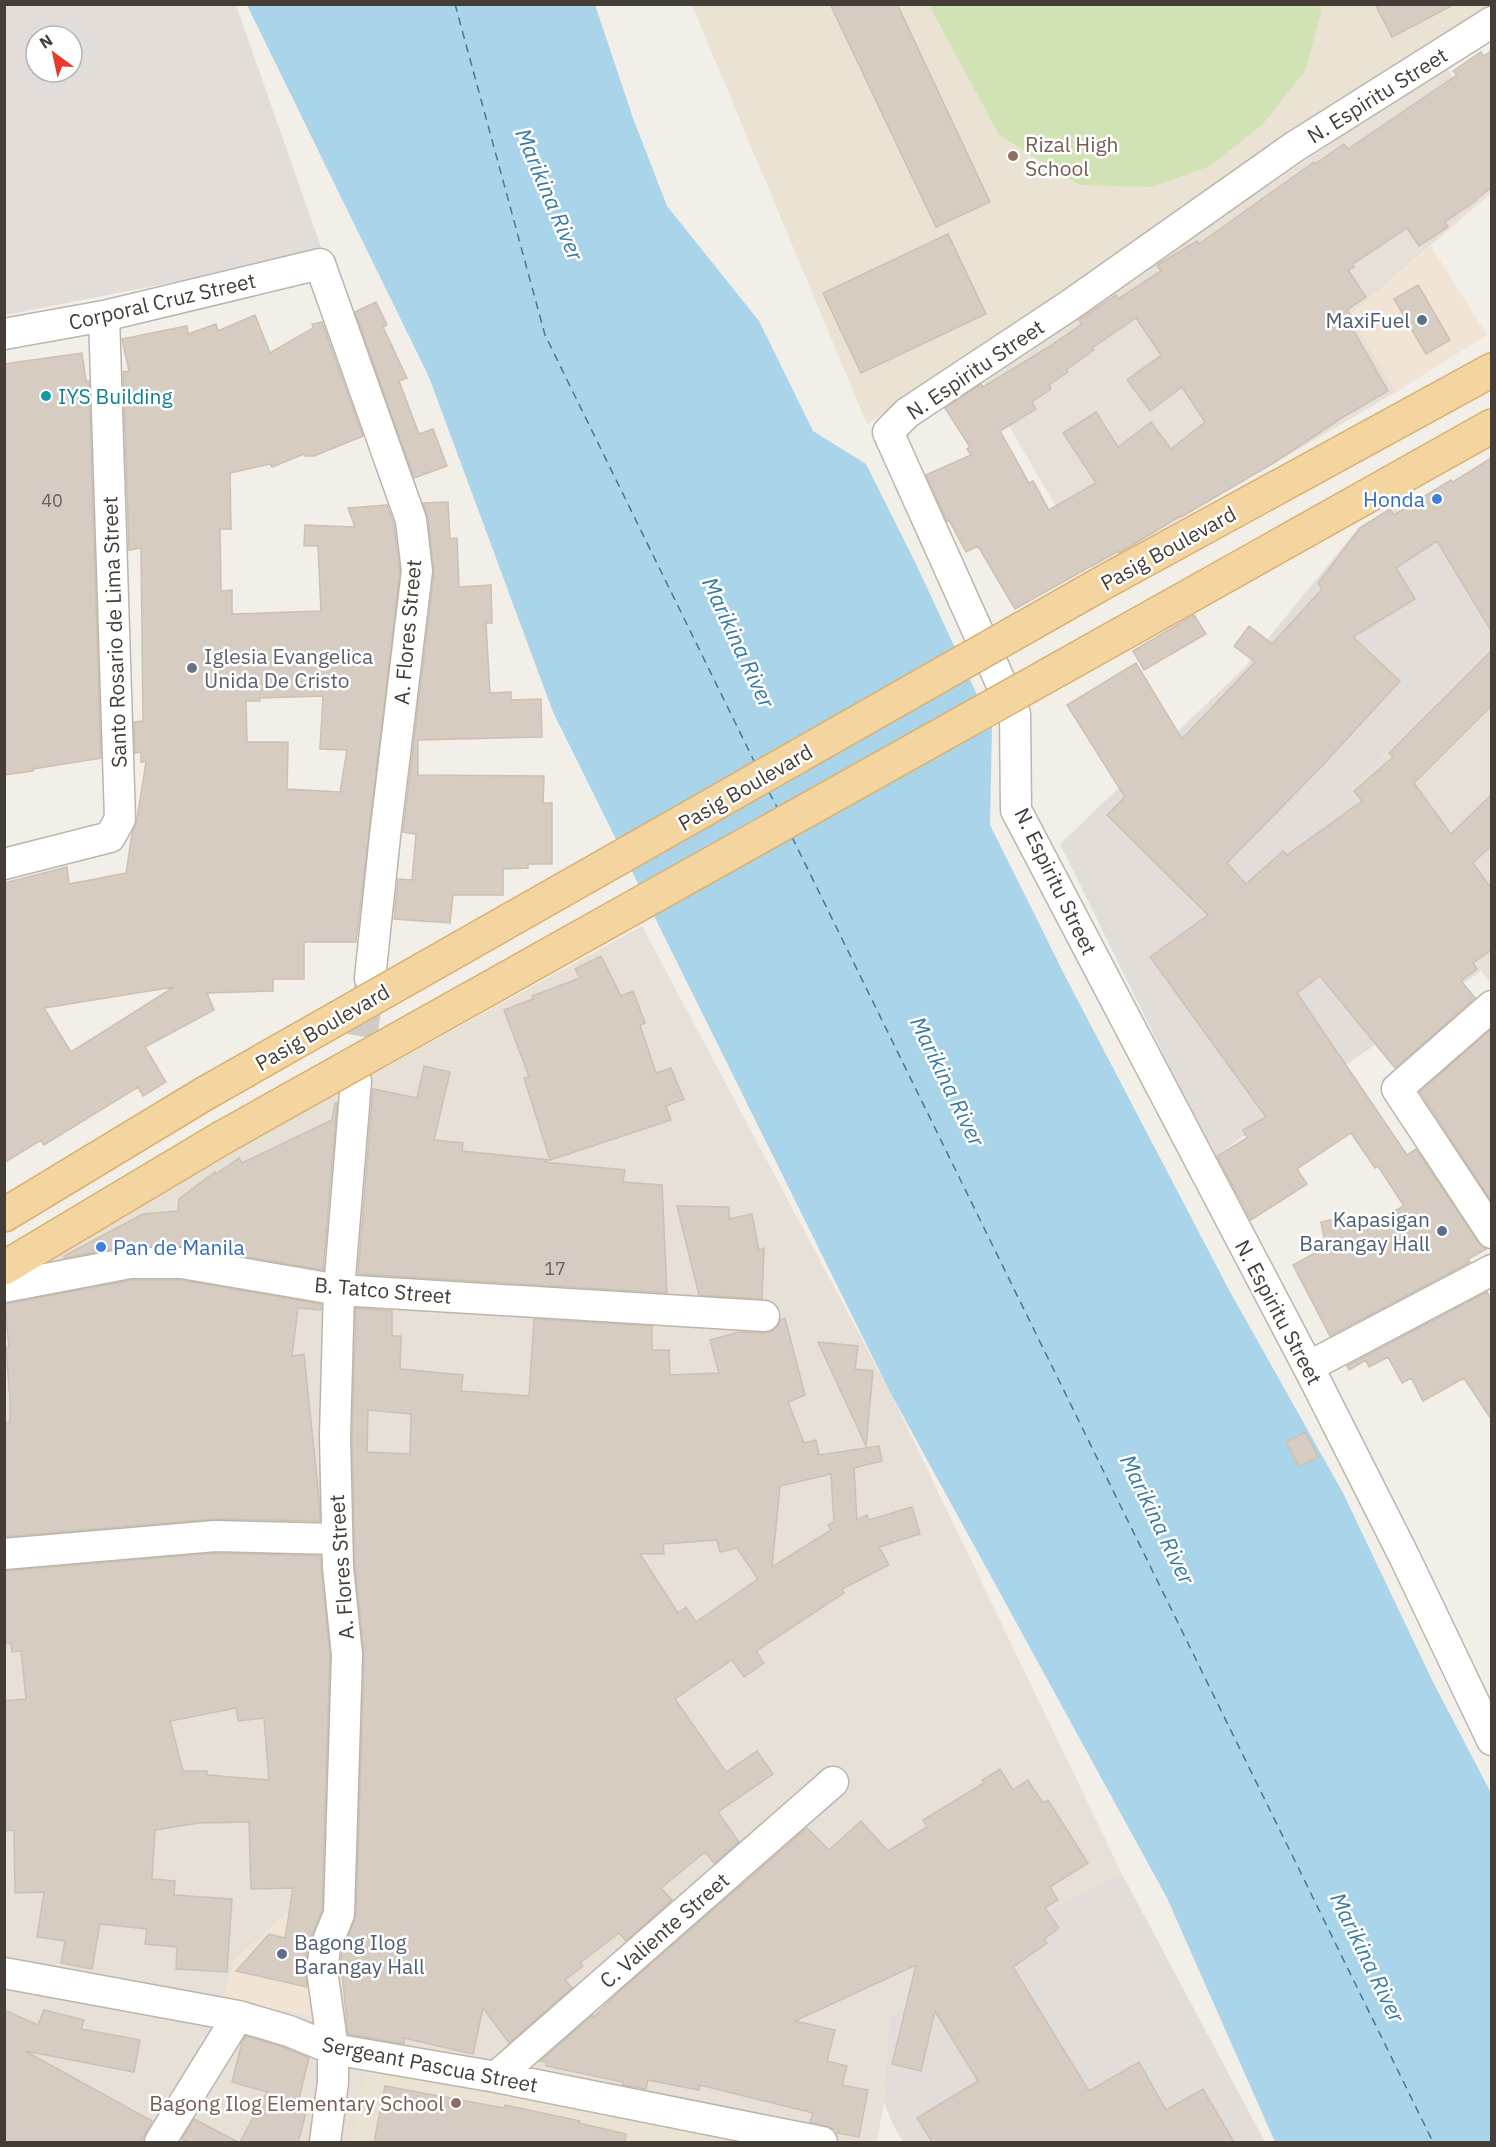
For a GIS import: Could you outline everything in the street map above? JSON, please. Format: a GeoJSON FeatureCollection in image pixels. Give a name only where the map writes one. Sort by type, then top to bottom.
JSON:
{"type":"FeatureCollection","features":[{"type":"Feature","properties":{"kind":"main road","name":"Pasig Boulevard"},"geometry":{"type":"LineString","coordinates":[[4,1215],[204,1094],[1099,585],[1491,370]]}},
{"type":"Feature","properties":{"kind":"main road"},"geometry":{"type":"LineString","coordinates":[[4,1268],[220,1138],[1491,426]]}},
{"type":"Feature","properties":{"kind":"street","name":"N. Espiritu Street"},"geometry":{"type":"LineString","coordinates":[[1491,22],[1294,147],[1070,305],[907,413],[888,432],[1015,714],[1016,810],[1406,1558],[1491,1740]]}},
{"type":"Feature","properties":{"kind":"street","name":"Corporal Cruz Street"},"geometry":{"type":"LineString","coordinates":[[4,334],[104,316],[320,264]]}},
{"type":"Feature","properties":{"kind":"street","name":"A. Flores Street"},"geometry":{"type":"LineString","coordinates":[[320,264],[411,520],[417,571],[370,978]]}},
{"type":"Feature","properties":{"kind":"street","name":"Santo Rosario de Lima Street"},"geometry":{"type":"LineString","coordinates":[[4,864],[111,837],[120,819],[104,316]]}},
{"type":"Feature","properties":{"kind":"street"},"geometry":{"type":"LineString","coordinates":[[1491,1006],[1397,1089],[1491,1233]]}},
{"type":"Feature","properties":{"kind":"street","name":"A. Flores Street"},"geometry":{"type":"LineString","coordinates":[[325,2142],[333,2082],[333,2049],[322,1970],[325,1948],[339,1914],[346,1738],[347,1655],[338,1567],[335,1437],[339,1290],[356,1081]]}},
{"type":"Feature","properties":{"kind":"street","name":"B. Tatco Street"},"geometry":{"type":"LineString","coordinates":[[4,1287],[130,1263],[182,1263],[339,1290],[764,1316]]}},
{"type":"Feature","properties":{"kind":"street"},"geometry":{"type":"LineString","coordinates":[[1308,1367],[1491,1271]]}},
{"type":"Feature","properties":{"kind":"street"},"geometry":{"type":"LineString","coordinates":[[4,1554],[214,1536],[338,1539]]}},
{"type":"Feature","properties":{"kind":"street","name":"C. Valiente Street"},"geometry":{"type":"LineString","coordinates":[[496,2077],[833,1782]]}},
{"type":"Feature","properties":{"kind":"street","name":"Sergeant Pascua Street"},"geometry":{"type":"LineString","coordinates":[[6,1967],[238,2016],[289,2031],[333,2049],[496,2077],[822,2142]]}},
{"type":"Feature","properties":{"kind":"street"},"geometry":{"type":"LineString","coordinates":[[160,2142],[238,2016]]}},
{"type":"Feature","properties":{"kind":"shaded area","name":"Rizal High School"},"geometry":{"type":"Polygon","coordinates":[[[1491,4],[1492,9],[867,424],[692,5],[1491,4]]]}},
{"type":"Feature","properties":{"kind":"shaded area"},"geometry":{"type":"Polygon","coordinates":[[[5,5],[236,5],[323,253],[5,315],[5,5]]]}},
{"type":"Feature","properties":{"kind":"shaded area"},"geometry":{"type":"Polygon","coordinates":[[[1446,66],[1491,136],[1491,193],[1350,315],[1396,392],[1093,570],[981,378],[1446,66]]]}},
{"type":"Feature","properties":{"kind":"shaded area"},"geometry":{"type":"Polygon","coordinates":[[[1431,246],[1487,335],[1396,392],[1349,315],[1431,246]]]}},
{"type":"Feature","properties":{"kind":"shaded area"},"geometry":{"type":"Polygon","coordinates":[[[1411,496],[1491,634],[1491,646],[1350,790],[1481,971],[1214,1157],[1060,844],[1244,668],[1359,527],[1411,496]]]}},
{"type":"Feature","properties":{"kind":"shaded area"},"geometry":{"type":"Polygon","coordinates":[[[1491,646],[1491,984],[1350,790],[1491,646]]]}},
{"type":"Feature","properties":{"kind":"shaded area"},"geometry":{"type":"Polygon","coordinates":[[[642,926],[890,1392],[1122,1874],[1030,1919],[996,1956],[889,2017],[884,2102],[877,2142],[5,2142],[4,1284],[230,1153],[642,926]]]}},
{"type":"Feature","properties":{"kind":"shaded area"},"geometry":{"type":"Polygon","coordinates":[[[1122,1874],[1265,2142],[903,2142],[884,2102],[889,2017],[996,1956],[1030,1919],[1122,1874]]]}},
{"type":"Feature","properties":{"kind":"shaded area"},"geometry":{"type":"Polygon","coordinates":[[[292,1908],[327,1917],[312,2016],[223,1998],[234,1960],[292,1908]]]}},
{"type":"Feature","properties":{"kind":"shaded area","name":"Bagong Ilog Elementary School"},"geometry":{"type":"Polygon","coordinates":[[[367,2064],[738,2142],[352,2142],[367,2064]]]}},
{"type":"Feature","properties":{"kind":"green space"},"geometry":{"type":"Polygon","coordinates":[[[1320,4],[1321,13],[1305,71],[1263,124],[1210,166],[1152,187],[1080,185],[999,135],[929,5],[1320,4]]]}},
{"type":"Feature","properties":{"kind":"water","name":"Marikina River"},"geometry":{"type":"Polygon","coordinates":[[[247,5],[595,5],[633,118],[667,206],[759,321],[813,431],[866,464],[915,562],[992,727],[990,825],[1065,976],[1229,1290],[1343,1493],[1433,1682],[1491,1793],[1491,2142],[1275,2142],[1167,1898],[890,1392],[553,712],[429,377],[247,5]]]}},
{"type":"Feature","properties":{"kind":"building"},"geometry":{"type":"Polygon","coordinates":[[[830,4],[897,4],[990,202],[936,227],[830,4]]]}},
{"type":"Feature","properties":{"kind":"building"},"geometry":{"type":"Polygon","coordinates":[[[1375,4],[1455,4],[1392,37],[1375,4]]]}},
{"type":"Feature","properties":{"kind":"building"},"geometry":{"type":"Polygon","coordinates":[[[1491,51],[1491,188],[1445,222],[1448,227],[1419,246],[1407,228],[1353,264],[1354,267],[1348,270],[1366,297],[1347,310],[1350,314],[1346,317],[1388,391],[1343,417],[1272,464],[1119,553],[1118,551],[1015,609],[978,546],[966,552],[949,520],[947,521],[926,475],[971,455],[967,449],[970,447],[945,408],[981,384],[983,387],[1047,348],[1082,324],[1079,320],[1116,295],[1118,299],[1161,271],[1157,265],[1197,241],[1199,244],[1314,162],[1315,164],[1344,144],[1348,149],[1457,75],[1453,71],[1481,52],[1484,56],[1491,51]],[[1136,318],[1092,348],[1094,350],[1049,385],[1051,389],[1032,402],[1036,409],[1000,431],[1029,483],[1033,481],[1049,510],[1096,483],[1063,433],[1096,412],[1118,447],[1151,422],[1171,449],[1205,422],[1182,387],[1150,411],[1127,380],[1161,355],[1136,318]]]}},
{"type":"Feature","properties":{"kind":"building"},"geometry":{"type":"Polygon","coordinates":[[[948,234],[986,314],[861,373],[823,293],[948,234]]]}},
{"type":"Feature","properties":{"kind":"building","name":"MaxiFuel"},"geometry":{"type":"Polygon","coordinates":[[[1418,285],[1450,340],[1426,354],[1394,299],[1418,285]]]}},
{"type":"Feature","properties":{"kind":"building"},"geometry":{"type":"Polygon","coordinates":[[[376,302],[387,325],[383,327],[407,378],[399,381],[419,434],[433,429],[447,466],[414,478],[355,312],[376,302]]]}},
{"type":"Feature","properties":{"kind":"building"},"geometry":{"type":"Polygon","coordinates":[[[255,315],[270,353],[313,328],[312,324],[322,322],[363,436],[314,456],[304,454],[272,467],[270,464],[230,473],[231,529],[220,529],[221,591],[232,590],[232,614],[321,611],[318,546],[304,546],[305,525],[355,527],[348,508],[387,505],[394,524],[400,571],[356,942],[304,942],[304,979],[273,979],[273,991],[207,993],[214,1010],[145,1047],[166,1082],[143,1096],[138,1087],[44,1145],[41,1140],[4,1163],[4,883],[67,867],[69,884],[126,873],[146,762],[141,762],[141,752],[135,753],[134,722],[143,721],[141,548],[129,550],[123,372],[129,371],[122,339],[187,326],[188,334],[216,324],[218,331],[255,315]],[[323,696],[260,698],[260,701],[246,701],[247,742],[288,742],[287,789],[340,792],[347,750],[320,749],[323,696]],[[174,987],[44,1008],[71,1052],[174,987]]]}},
{"type":"Feature","properties":{"kind":"building"},"geometry":{"type":"Polygon","coordinates":[[[82,353],[86,381],[89,381],[101,758],[4,775],[4,364],[82,353]]]}},
{"type":"Feature","properties":{"kind":"building"},"geometry":{"type":"Polygon","coordinates":[[[1491,458],[1491,631],[1437,541],[1396,568],[1415,599],[1353,637],[1400,681],[1321,767],[1227,863],[1246,884],[1283,851],[1287,855],[1362,801],[1354,791],[1393,757],[1389,753],[1491,651],[1491,706],[1414,783],[1451,834],[1491,795],[1491,846],[1473,863],[1491,888],[1491,950],[1473,963],[1477,969],[1461,981],[1475,998],[1395,1068],[1320,976],[1297,993],[1407,1155],[1416,1149],[1478,1242],[1486,1249],[1468,1259],[1470,1262],[1330,1336],[1293,1265],[1326,1247],[1321,1222],[1351,1216],[1355,1232],[1404,1206],[1378,1166],[1375,1168],[1351,1133],[1297,1169],[1307,1184],[1251,1220],[1217,1156],[1247,1138],[1243,1130],[1266,1117],[1150,957],[1208,915],[1107,815],[1125,797],[1067,705],[1136,663],[1182,739],[1255,662],[1234,646],[1249,626],[1272,644],[1322,589],[1318,583],[1360,528],[1390,509],[1394,515],[1491,458]]]}},
{"type":"Feature","properties":{"kind":"building"},"geometry":{"type":"Polygon","coordinates":[[[448,502],[450,539],[457,538],[459,587],[491,585],[492,623],[486,623],[490,693],[511,692],[511,700],[541,699],[542,737],[418,740],[418,775],[544,776],[543,803],[552,803],[552,864],[528,864],[528,868],[503,869],[503,895],[453,895],[450,923],[394,919],[398,879],[412,880],[416,834],[403,832],[434,573],[428,518],[423,503],[448,502]]]}},
{"type":"Feature","properties":{"kind":"building"},"geometry":{"type":"Polygon","coordinates":[[[1194,615],[1206,634],[1144,670],[1133,651],[1194,615]]]}},
{"type":"Feature","properties":{"kind":"building"},"geometry":{"type":"Polygon","coordinates":[[[601,956],[621,996],[633,991],[645,1023],[640,1025],[656,1073],[671,1068],[684,1099],[666,1106],[671,1120],[550,1160],[524,1078],[529,1077],[504,1010],[533,999],[532,996],[580,978],[575,969],[601,956]]]}},
{"type":"Feature","properties":{"kind":"building"},"geometry":{"type":"Polygon","coordinates":[[[1491,1029],[1491,1201],[1420,1092],[1491,1029]]]}},
{"type":"Feature","properties":{"kind":"building"},"geometry":{"type":"Polygon","coordinates":[[[424,1066],[450,1072],[434,1140],[463,1143],[462,1151],[625,1170],[623,1182],[662,1185],[667,1293],[358,1274],[373,1089],[417,1098],[424,1066]]]}},
{"type":"Feature","properties":{"kind":"building"},"geometry":{"type":"Polygon","coordinates":[[[335,1103],[337,1103],[323,1270],[182,1246],[127,1246],[64,1258],[143,1214],[178,1211],[179,1199],[215,1172],[216,1174],[239,1158],[242,1163],[332,1120],[335,1103]]]}},
{"type":"Feature","properties":{"kind":"building"},"geometry":{"type":"Polygon","coordinates":[[[677,1206],[729,1207],[729,1219],[752,1214],[759,1251],[764,1248],[762,1299],[699,1295],[677,1206]]]}},
{"type":"Feature","properties":{"kind":"building"},"geometry":{"type":"Polygon","coordinates":[[[132,1280],[181,1280],[321,1304],[321,1310],[298,1308],[292,1356],[304,1354],[320,1521],[214,1519],[4,1537],[4,1422],[10,1422],[6,1348],[9,1348],[5,1304],[132,1280]]]}},
{"type":"Feature","properties":{"kind":"building"},"geometry":{"type":"Polygon","coordinates":[[[1487,1292],[1491,1299],[1491,1419],[1464,1378],[1423,1401],[1411,1378],[1402,1383],[1388,1357],[1369,1367],[1366,1360],[1349,1370],[1347,1366],[1487,1292]]]}},
{"type":"Feature","properties":{"kind":"building"},"geometry":{"type":"Polygon","coordinates":[[[356,1308],[392,1311],[392,1336],[401,1336],[400,1369],[463,1375],[461,1391],[529,1396],[534,1319],[652,1326],[652,1350],[669,1350],[670,1375],[719,1373],[710,1340],[739,1332],[771,1332],[778,1326],[780,1320],[785,1318],[805,1395],[788,1402],[804,1443],[816,1440],[819,1455],[879,1446],[882,1461],[854,1468],[857,1520],[867,1515],[869,1520],[912,1507],[920,1534],[879,1547],[889,1565],[842,1589],[844,1593],[756,1651],[764,1663],[744,1677],[732,1660],[675,1699],[726,1772],[757,1751],[773,1774],[718,1812],[739,1842],[714,1863],[705,1852],[661,1888],[672,1900],[626,1941],[619,1933],[580,1963],[583,1966],[565,1980],[572,1988],[509,2043],[483,2008],[473,2054],[404,2038],[404,2044],[348,2034],[341,1961],[356,1915],[364,1656],[355,1566],[352,1437],[356,1308]],[[368,1410],[367,1452],[410,1454],[411,1414],[368,1410]],[[831,1474],[780,1486],[772,1567],[831,1530],[828,1525],[834,1522],[831,1474]],[[717,1540],[663,1544],[664,1554],[640,1554],[678,1613],[686,1607],[696,1622],[758,1579],[737,1548],[720,1552],[717,1540]]]}},
{"type":"Feature","properties":{"kind":"building"},"geometry":{"type":"Polygon","coordinates":[[[818,1342],[858,1346],[855,1369],[873,1371],[866,1446],[818,1342]]]}},
{"type":"Feature","properties":{"kind":"building"},"geometry":{"type":"Polygon","coordinates":[[[1305,1432],[1318,1457],[1299,1467],[1286,1442],[1305,1432]]]}},
{"type":"Feature","properties":{"kind":"building"},"geometry":{"type":"Polygon","coordinates":[[[216,1553],[320,1556],[330,1656],[322,1910],[308,1946],[305,1968],[307,1987],[236,1971],[269,1934],[285,1938],[293,1888],[251,1889],[249,1822],[199,1823],[155,1830],[152,1879],[175,1881],[174,1895],[232,1899],[227,1972],[176,1969],[177,1947],[145,1944],[147,1929],[100,1924],[92,1969],[61,1963],[65,1941],[37,1937],[44,1892],[15,1893],[14,1830],[4,1831],[4,1701],[26,1699],[21,1651],[12,1652],[11,1643],[4,1643],[4,1571],[216,1553]],[[236,1708],[170,1721],[183,1771],[207,1771],[207,1775],[269,1780],[264,1718],[238,1721],[236,1708]]]}},
{"type":"Feature","properties":{"kind":"building"},"geometry":{"type":"Polygon","coordinates":[[[1000,1769],[1013,1790],[1028,1780],[1043,1803],[1048,1800],[1088,1863],[1050,1887],[1058,1900],[1045,1908],[1059,1928],[1044,1939],[1047,1943],[1013,1967],[1089,2091],[1139,2062],[1166,2110],[1203,2089],[1234,2142],[932,2142],[917,2118],[978,2081],[935,2011],[921,2071],[892,2064],[916,1965],[795,2021],[835,2030],[827,2061],[847,2066],[842,2085],[868,2090],[859,2137],[837,2133],[838,2130],[810,2122],[813,2113],[700,2085],[699,2090],[648,2080],[646,2089],[546,2066],[546,2062],[540,2061],[593,2015],[594,2017],[615,1995],[807,1828],[829,1850],[861,1821],[888,1851],[927,1827],[923,1820],[984,1783],[982,1780],[1000,1769]]]}},
{"type":"Feature","properties":{"kind":"building"},"geometry":{"type":"Polygon","coordinates":[[[4,2010],[38,2025],[44,2010],[84,2020],[81,2029],[140,2040],[134,2072],[25,2051],[152,2121],[141,2142],[4,2142],[4,2010]]]}},
{"type":"Feature","properties":{"kind":"building"},"geometry":{"type":"Polygon","coordinates":[[[246,2036],[283,2047],[309,2058],[297,2107],[307,2109],[298,2142],[240,2142],[267,2092],[232,2082],[242,2042],[246,2036]]]}},
{"type":"Feature","properties":{"kind":"building"},"geometry":{"type":"Polygon","coordinates":[[[385,2086],[504,2108],[505,2105],[580,2121],[579,2123],[626,2134],[625,2142],[374,2142],[385,2086]]]}},
{"type":"Feature","properties":{"kind":"building"},"geometry":{"type":"Polygon","coordinates":[[[194,2119],[238,2142],[188,2142],[182,2139],[194,2119]]]}},
{"type":"Feature","properties":{"kind":"ferry route"},"geometry":{"type":"LineString","coordinates":[[455,4],[545,335],[755,763]]}},
{"type":"Feature","properties":{"kind":"ferry route"},"geometry":{"type":"LineString","coordinates":[[769,792],[778,809]]}},
{"type":"Feature","properties":{"kind":"ferry route"},"geometry":{"type":"LineString","coordinates":[[792,837],[1433,2142]]}},
{"type":"Feature","properties":{"kind":"tunnel"},"geometry":{"type":"LineString","coordinates":[[356,1081],[370,981]]}},
{"type":"Feature","properties":{"kind":"place","name":"Rizal High School"},"geometry":{"type":"Point","coordinates":[1013,156]}},
{"type":"Feature","properties":{"kind":"place","name":"MaxiFuel"},"geometry":{"type":"Point","coordinates":[1422,320]}},
{"type":"Feature","properties":{"kind":"place","name":"IYS Building"},"geometry":{"type":"Point","coordinates":[46,396]}},
{"type":"Feature","properties":{"kind":"place","name":"Honda"},"geometry":{"type":"Point","coordinates":[1437,499]}},
{"type":"Feature","properties":{"kind":"place","name":"Iglesia Evangelica Unida De Cristo"},"geometry":{"type":"Point","coordinates":[192,668]}},
{"type":"Feature","properties":{"kind":"place","name":"Kapasigan Barangay Hall"},"geometry":{"type":"Point","coordinates":[1442,1231]}},
{"type":"Feature","properties":{"kind":"place","name":"Pan de Manila"},"geometry":{"type":"Point","coordinates":[101,1247]}},
{"type":"Feature","properties":{"kind":"place","name":"Bagong Ilog Barangay Hall"},"geometry":{"type":"Point","coordinates":[282,1954]}},
{"type":"Feature","properties":{"kind":"place","name":"Bagong Ilog Elementary School"},"geometry":{"type":"Point","coordinates":[456,2103]}}]}
